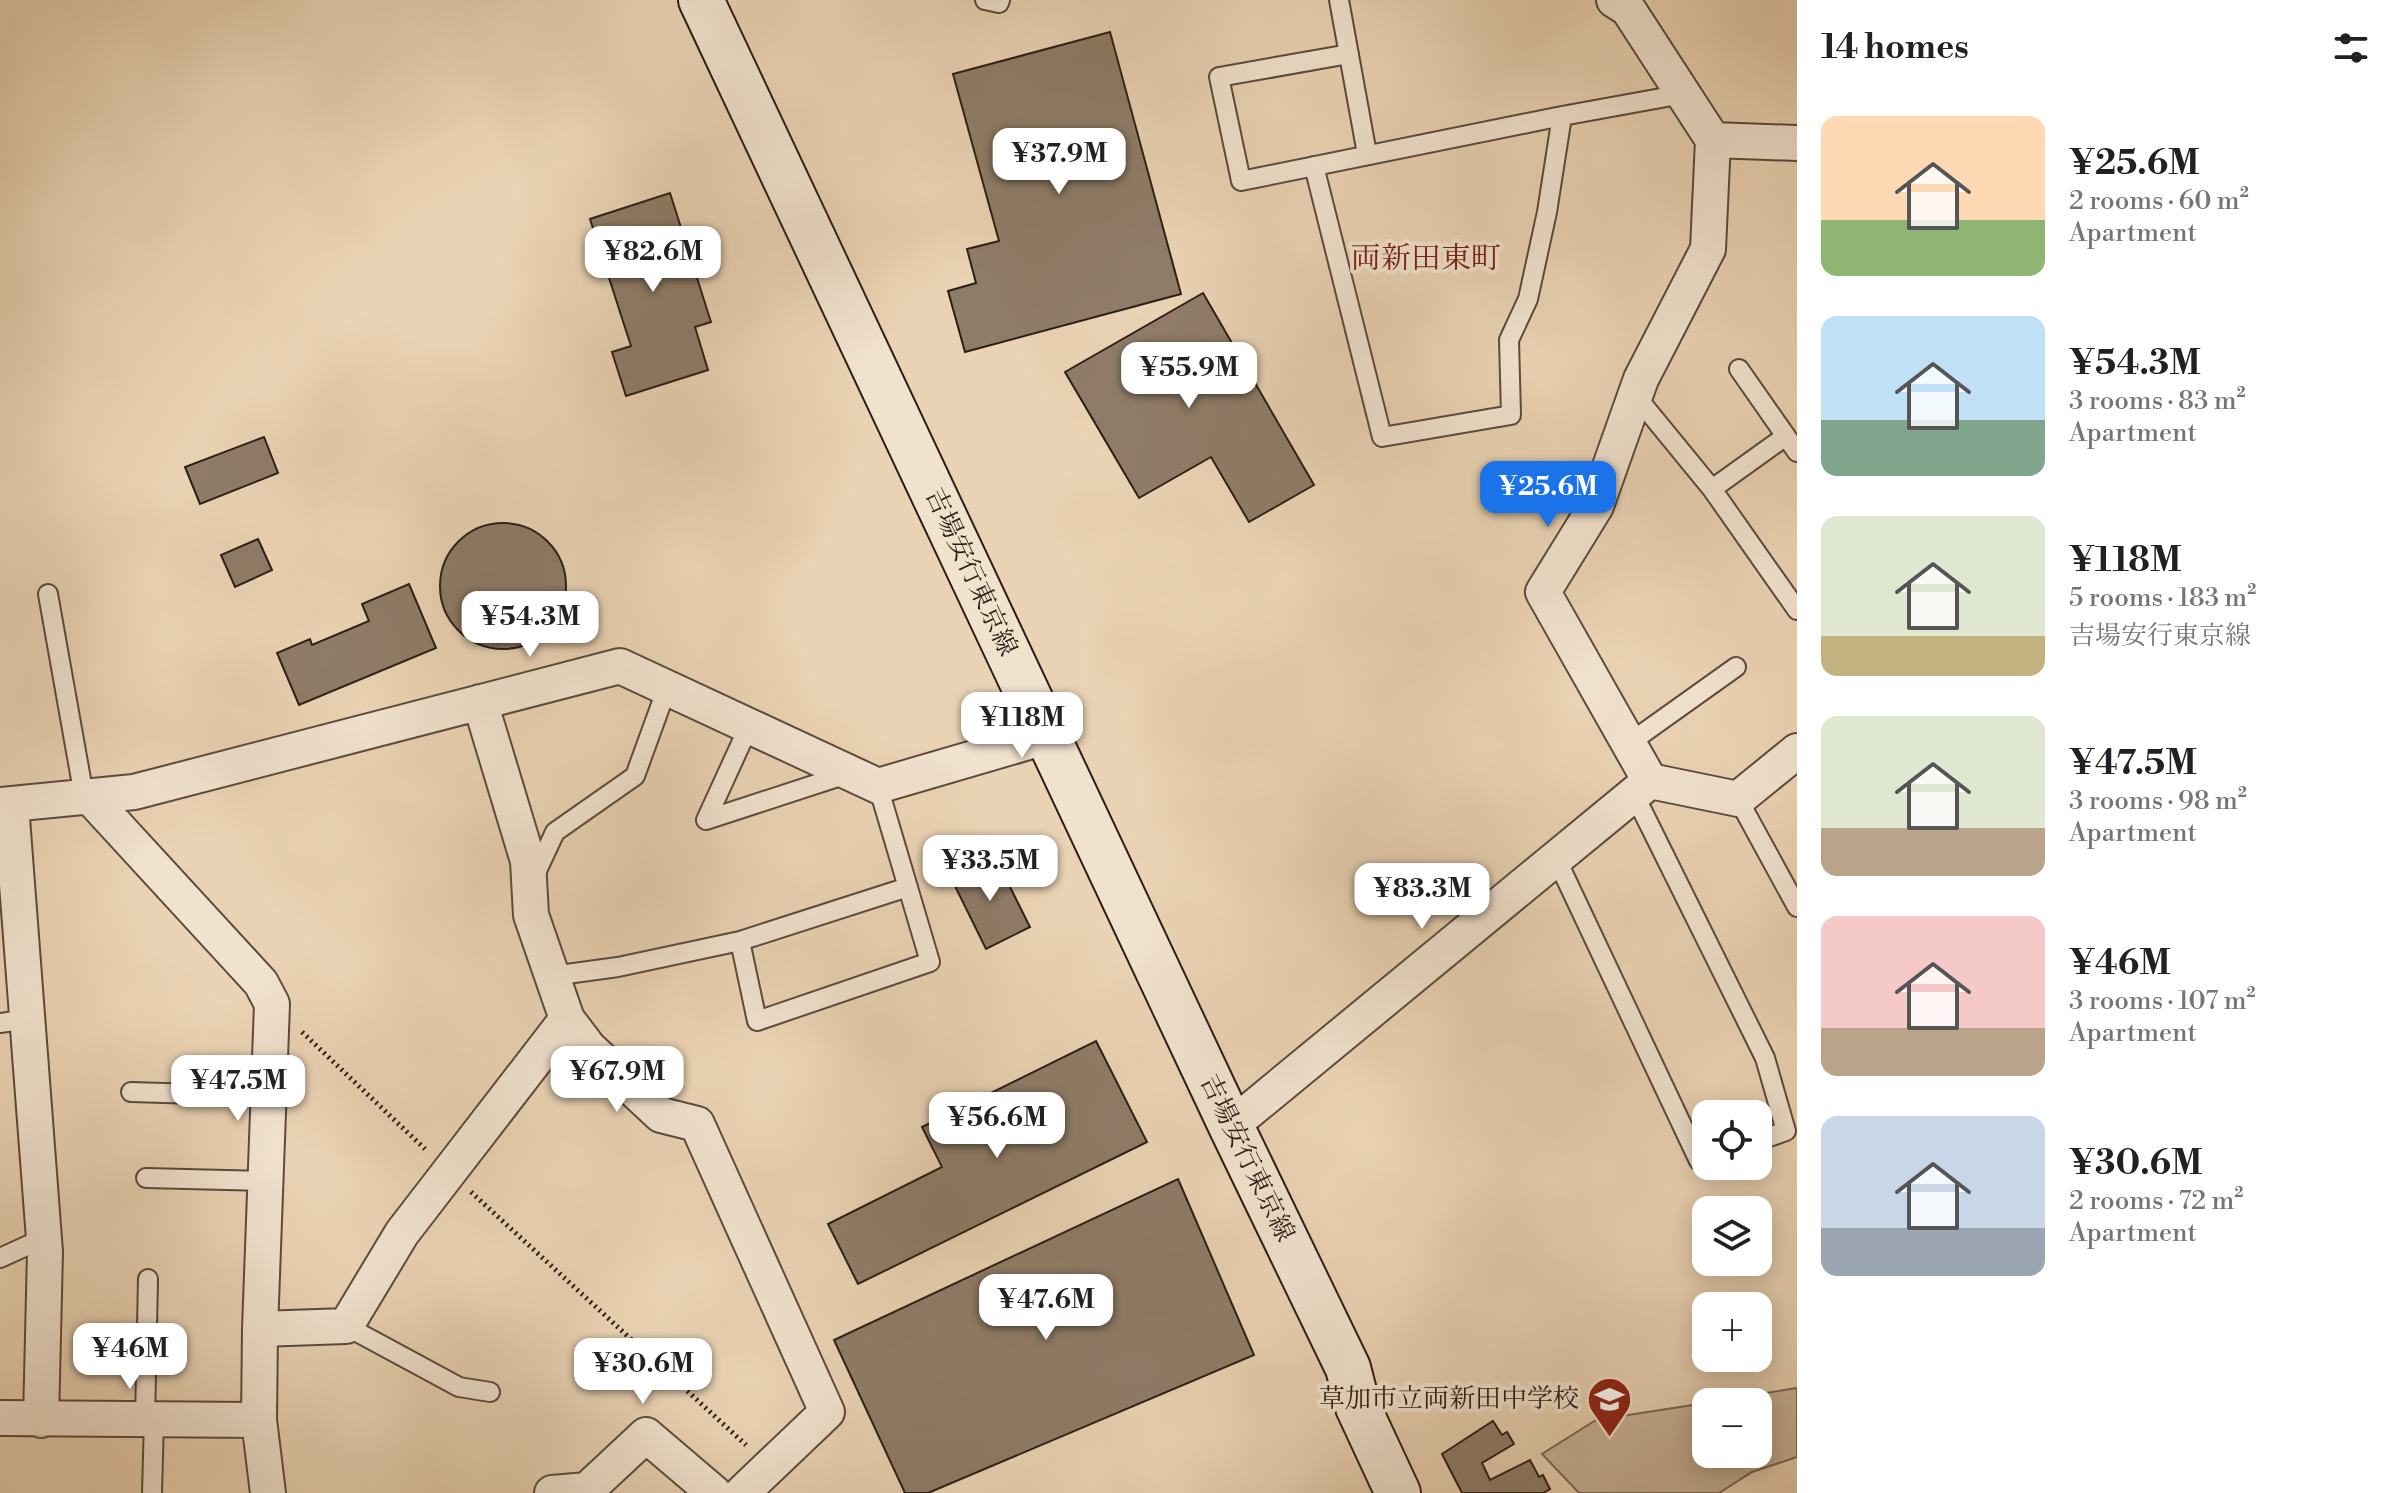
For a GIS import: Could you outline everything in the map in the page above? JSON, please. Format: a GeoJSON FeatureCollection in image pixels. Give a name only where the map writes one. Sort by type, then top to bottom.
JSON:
{"type":"FeatureCollection","features":[{"type":"Feature","properties":{"kind":"main road","name":"吉場安行東京線"},"geometry":{"type":"LineString","coordinates":[[701,0],[1348,1368],[1358,1407],[1398,1493]]}},
{"type":"Feature","properties":{"kind":"street"},"geometry":{"type":"LineString","coordinates":[[1614,0],[1628,9],[1713,140],[1708,249],[1641,379],[1596,506],[1543,592],[1628,744],[1642,788]]}},
{"type":"Feature","properties":{"kind":"street"},"geometry":{"type":"LineString","coordinates":[[1713,140],[1797,143]]}},
{"type":"Feature","properties":{"kind":"street"},"geometry":{"type":"LineString","coordinates":[[41,1420],[44,1238],[14,1021],[6,805],[134,792],[620,666],[864,780],[1049,736]]}},
{"type":"Feature","properties":{"kind":"street"},"geometry":{"type":"LineString","coordinates":[[480,702],[528,861],[531,915],[567,1019],[589,1048],[661,1115],[697,1124],[827,1412],[742,1493]]}},
{"type":"Feature","properties":{"kind":"street"},"geometry":{"type":"LineString","coordinates":[[1231,1126],[1642,788],[1738,799],[1797,751]]}},
{"type":"Feature","properties":{"kind":"street"},"geometry":{"type":"LineString","coordinates":[[90,797],[261,983],[272,1004],[259,1420],[268,1493]]}},
{"type":"Feature","properties":{"kind":"street"},"geometry":{"type":"LineString","coordinates":[[260,1329],[346,1326],[402,1233],[567,1019]]}},
{"type":"Feature","properties":{"kind":"street"},"geometry":{"type":"LineString","coordinates":[[0,1418],[259,1420]]}},
{"type":"Feature","properties":{"kind":"street"},"geometry":{"type":"LineString","coordinates":[[552,1493],[587,1490],[646,1435],[714,1493]]}},
{"type":"Feature","properties":{"kind":"lane"},"geometry":{"type":"LineString","coordinates":[[985,0],[999,3],[1000,0]]}},
{"type":"Feature","properties":{"kind":"lane"},"geometry":{"type":"LineString","coordinates":[[1339,0],[1367,154]]}},
{"type":"Feature","properties":{"kind":"lane"},"geometry":{"type":"LineString","coordinates":[[1349,54],[1219,77],[1241,181],[1683,94]]}},
{"type":"Feature","properties":{"kind":"lane"},"geometry":{"type":"LineString","coordinates":[[1314,166],[1382,437],[1511,415],[1509,340],[1528,299],[1547,212],[1562,116]]}},
{"type":"Feature","properties":{"kind":"lane"},"geometry":{"type":"LineString","coordinates":[[1739,369],[1797,452]]}},
{"type":"Feature","properties":{"kind":"lane"},"geometry":{"type":"LineString","coordinates":[[1635,395],[1712,489],[1797,610]]}},
{"type":"Feature","properties":{"kind":"lane"},"geometry":{"type":"LineString","coordinates":[[1712,489],[1786,436]]}},
{"type":"Feature","properties":{"kind":"lane"},"geometry":{"type":"LineString","coordinates":[[48,594],[82,785],[90,797]]}},
{"type":"Feature","properties":{"kind":"lane"},"geometry":{"type":"LineString","coordinates":[[1628,744],[1736,667]]}},
{"type":"Feature","properties":{"kind":"lane"},"geometry":{"type":"LineString","coordinates":[[529,887],[555,832],[635,776],[667,688]]}},
{"type":"Feature","properties":{"kind":"lane"},"geometry":{"type":"LineString","coordinates":[[740,941],[757,1021],[930,962],[908,887],[864,780],[706,820],[749,726]]}},
{"type":"Feature","properties":{"kind":"lane"},"geometry":{"type":"LineString","coordinates":[[1642,788],[1765,1058],[1786,1131],[1772,1136]]}},
{"type":"Feature","properties":{"kind":"lane"},"geometry":{"type":"LineString","coordinates":[[1738,799],[1797,907]]}},
{"type":"Feature","properties":{"kind":"lane"},"geometry":{"type":"LineString","coordinates":[[1556,858],[1692,1146]]}},
{"type":"Feature","properties":{"kind":"lane"},"geometry":{"type":"LineString","coordinates":[[552,976],[618,967],[740,941],[908,887]]}},
{"type":"Feature","properties":{"kind":"lane"},"geometry":{"type":"LineString","coordinates":[[131,1092],[268,1096]]}},
{"type":"Feature","properties":{"kind":"lane"},"geometry":{"type":"LineString","coordinates":[[146,1178],[265,1181]]}},
{"type":"Feature","properties":{"kind":"lane"},"geometry":{"type":"LineString","coordinates":[[0,1258],[44,1238]]}},
{"type":"Feature","properties":{"kind":"lane"},"geometry":{"type":"LineString","coordinates":[[148,1279],[152,1493]]}},
{"type":"Feature","properties":{"kind":"lane"},"geometry":{"type":"LineString","coordinates":[[346,1326],[459,1387],[490,1392]]}},
{"type":"Feature","properties":{"kind":"path"},"geometry":{"type":"LineString","coordinates":[[272,1004],[769,1467]]}},
{"type":"Feature","properties":{"kind":"shaded area"},"geometry":{"type":"Polygon","coordinates":[[[1797,1388],[1797,1457],[1772,1465],[1772,1392],[1797,1388]]]}},
{"type":"Feature","properties":{"kind":"shaded area"},"geometry":{"type":"Polygon","coordinates":[[[1692,1405],[1692,1468],[1764,1468],[1719,1493],[1579,1493],[1542,1454],[1596,1420],[1692,1405]]]}},
{"type":"Feature","properties":{"kind":"building"},"geometry":{"type":"Polygon","coordinates":[[[1110,32],[1181,294],[965,352],[948,291],[976,283],[967,249],[999,241],[953,74],[1110,32]]]}},
{"type":"Feature","properties":{"kind":"building"},"geometry":{"type":"Polygon","coordinates":[[[670,193],[711,322],[695,327],[708,370],[626,396],[612,352],[631,346],[590,219],[670,193]]]}},
{"type":"Feature","properties":{"kind":"building"},"geometry":{"type":"Polygon","coordinates":[[[1203,293],[1314,485],[1249,522],[1211,457],[1139,498],[1065,372],[1203,293]]]}},
{"type":"Feature","properties":{"kind":"building"},"geometry":{"type":"Polygon","coordinates":[[[264,437],[278,473],[200,504],[185,467],[264,437]]]}},
{"type":"Feature","properties":{"kind":"building"},"geometry":{"type":"Polygon","coordinates":[[[503,523],[527,527],[548,541],[562,562],[566,586],[562,610],[548,631],[527,645],[503,649],[479,645],[458,631],[444,610],[440,586],[444,562],[458,541],[479,527],[503,523]]]}},
{"type":"Feature","properties":{"kind":"building"},"geometry":{"type":"Polygon","coordinates":[[[258,539],[272,570],[235,587],[221,555],[258,539]]]}},
{"type":"Feature","properties":{"kind":"building"},"geometry":{"type":"Polygon","coordinates":[[[409,584],[436,648],[299,705],[277,653],[310,639],[312,645],[369,621],[362,604],[409,584]]]}},
{"type":"Feature","properties":{"kind":"building"},"geometry":{"type":"Polygon","coordinates":[[[995,857],[1030,927],[986,949],[951,878],[995,857]]]}},
{"type":"Feature","properties":{"kind":"building"},"geometry":{"type":"Polygon","coordinates":[[[1096,1041],[1147,1142],[858,1284],[828,1224],[942,1167],[922,1127],[1096,1041]]]}},
{"type":"Feature","properties":{"kind":"building"},"geometry":{"type":"Polygon","coordinates":[[[1178,1179],[1254,1355],[928,1493],[905,1493],[834,1340],[1178,1179]]]}},
{"type":"Feature","properties":{"kind":"building"},"geometry":{"type":"Polygon","coordinates":[[[1493,1421],[1502,1435],[1507,1432],[1514,1444],[1482,1463],[1490,1480],[1530,1460],[1550,1489],[1543,1493],[1462,1493],[1442,1454],[1493,1421]]]}},
{"type":"Feature","properties":{"kind":"place","name":"草加市立両新田中学校"},"geometry":{"type":"Point","coordinates":[1610,1438]}},
{"type":"Feature","properties":{"kind":"district","name":"両新田東町"},"geometry":{"type":"Point","coordinates":[1426,259]}}]}
